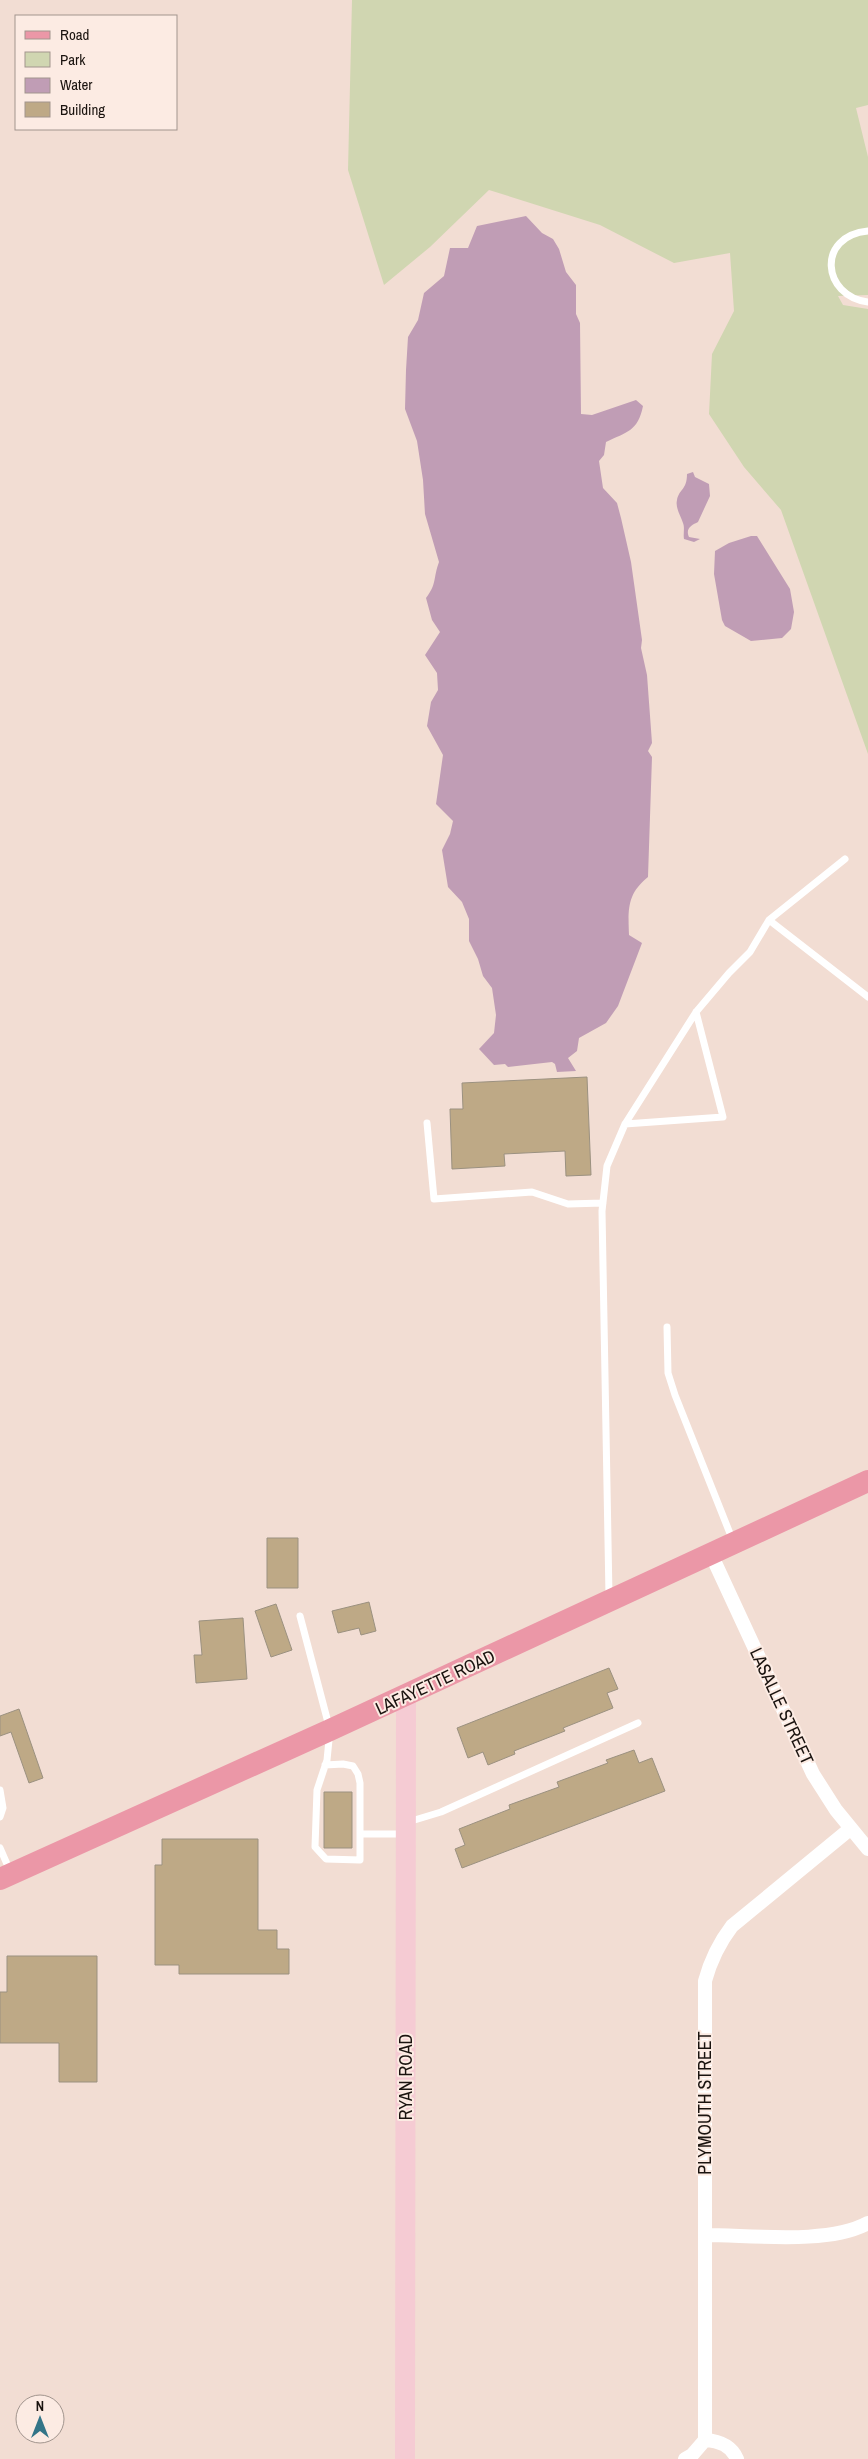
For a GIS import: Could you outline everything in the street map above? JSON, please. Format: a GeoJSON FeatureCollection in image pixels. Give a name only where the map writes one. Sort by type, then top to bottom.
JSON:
{"type":"FeatureCollection","features":[{"type":"Feature","properties":{"kind":"main road","name":"LAFAYETTE ROAD"},"geometry":{"type":"LineString","coordinates":[[6,1876],[330,1730],[868,1481]]}},
{"type":"Feature","properties":{"kind":"street","name":"LASALLE STREET"},"geometry":{"type":"LineString","coordinates":[[711,1554],[813,1774],[850,1829],[868,1849]]}},
{"type":"Feature","properties":{"kind":"street","name":"RYAN ROAD"},"geometry":{"type":"LineString","coordinates":[[405,2459],[406,1695]]}},
{"type":"Feature","properties":{"kind":"street","name":"PLYMOUTH STREET"},"geometry":{"type":"LineString","coordinates":[[705,2440],[704,1994],[711,1959],[732,1926],[850,1829]]}},
{"type":"Feature","properties":{"kind":"street"},"geometry":{"type":"LineString","coordinates":[[705,2235],[817,2236],[838,2234],[868,2222]]}},
{"type":"Feature","properties":{"kind":"street"},"geometry":{"type":"LineString","coordinates":[[684,2459],[692,2455],[705,2440],[717,2440],[724,2444],[730,2448],[737,2459]]}},
{"type":"Feature","properties":{"kind":"lane"},"geometry":{"type":"LineString","coordinates":[[868,231],[844,238],[837,245],[831,268],[834,279],[840,288],[853,298],[868,302]]}},
{"type":"Feature","properties":{"kind":"lane"},"geometry":{"type":"LineString","coordinates":[[609,1601],[603,1203],[607,1166],[624,1124],[696,1012],[728,973],[750,952],[769,920],[845,859]]}},
{"type":"Feature","properties":{"kind":"lane"},"geometry":{"type":"LineString","coordinates":[[769,920],[868,997]]}},
{"type":"Feature","properties":{"kind":"lane"},"geometry":{"type":"LineString","coordinates":[[624,1124],[722,1117],[696,1012]]}},
{"type":"Feature","properties":{"kind":"lane"},"geometry":{"type":"LineString","coordinates":[[427,1123],[434,1199],[532,1192],[568,1204],[603,1203]]}},
{"type":"Feature","properties":{"kind":"lane"},"geometry":{"type":"LineString","coordinates":[[667,1327],[668,1373],[734,1544]]}},
{"type":"Feature","properties":{"kind":"lane"},"geometry":{"type":"LineString","coordinates":[[300,1616],[330,1730],[325,1765],[317,1790],[315,1847],[326,1859],[360,1860],[360,1783],[358,1774],[353,1766],[325,1765]]}},
{"type":"Feature","properties":{"kind":"lane"},"geometry":{"type":"LineString","coordinates":[[360,1834],[406,1828],[638,1723]]}},
{"type":"Feature","properties":{"kind":"lane"},"geometry":{"type":"LineString","coordinates":[[0,1790],[3,1808],[0,1817]]}},
{"type":"Feature","properties":{"kind":"lane"},"geometry":{"type":"LineString","coordinates":[[0,1848],[6,1876]]}},
{"type":"Feature","properties":{"kind":"green space"},"geometry":{"type":"Polygon","coordinates":[[[352,0],[868,0],[868,105],[856,108],[868,157],[868,295],[838,296],[843,305],[868,309],[868,754],[781,510],[744,467],[709,414],[712,354],[734,311],[730,253],[674,263],[600,225],[489,190],[430,247],[384,285],[348,170],[352,0]]]}},
{"type":"Feature","properties":{"kind":"water"},"geometry":{"type":"Polygon","coordinates":[[[526,216],[542,233],[553,239],[559,249],[566,272],[576,285],[576,314],[580,323],[581,414],[592,415],[636,400],[643,406],[635,426],[626,433],[606,442],[604,455],[599,461],[603,488],[617,503],[631,562],[642,640],[641,648],[647,675],[652,743],[648,751],[652,757],[648,877],[632,896],[629,910],[629,935],[642,943],[618,1006],[606,1023],[579,1038],[577,1051],[568,1058],[576,1071],[557,1072],[555,1064],[552,1062],[508,1067],[505,1064],[494,1065],[479,1049],[494,1033],[496,1015],[492,988],[483,976],[478,959],[469,941],[469,919],[462,902],[448,887],[442,850],[450,834],[453,821],[436,804],[443,755],[427,726],[431,702],[438,690],[437,673],[425,655],[440,632],[432,620],[426,598],[433,585],[439,562],[425,514],[423,480],[417,441],[405,409],[408,337],[418,320],[424,293],[444,276],[450,248],[468,248],[477,226],[526,216]]]}},
{"type":"Feature","properties":{"kind":"water"},"geometry":{"type":"Polygon","coordinates":[[[693,472],[695,477],[709,484],[710,496],[698,522],[691,526],[688,531],[689,537],[700,539],[694,542],[684,539],[684,525],[677,509],[678,496],[686,483],[687,474],[693,472]]]}},
{"type":"Feature","properties":{"kind":"water"},"geometry":{"type":"Polygon","coordinates":[[[757,536],[790,589],[794,612],[791,629],[782,638],[751,641],[725,626],[722,620],[714,574],[715,551],[729,543],[757,536]]]}},
{"type":"Feature","properties":{"kind":"building"},"geometry":{"type":"Polygon","coordinates":[[[587,1077],[591,1175],[566,1176],[565,1151],[504,1154],[505,1166],[452,1169],[450,1109],[463,1109],[462,1083],[587,1077]]]}},
{"type":"Feature","properties":{"kind":"building"},"geometry":{"type":"Polygon","coordinates":[[[267,1538],[298,1538],[298,1588],[267,1588],[267,1538]]]}},
{"type":"Feature","properties":{"kind":"building"},"geometry":{"type":"Polygon","coordinates":[[[369,1602],[376,1631],[361,1635],[359,1628],[338,1633],[332,1611],[369,1602]]]}},
{"type":"Feature","properties":{"kind":"building"},"geometry":{"type":"Polygon","coordinates":[[[276,1604],[292,1650],[271,1657],[255,1611],[276,1604]]]}},
{"type":"Feature","properties":{"kind":"building"},"geometry":{"type":"Polygon","coordinates":[[[243,1618],[247,1679],[196,1683],[194,1655],[202,1655],[199,1621],[243,1618]]]}},
{"type":"Feature","properties":{"kind":"building"},"geometry":{"type":"Polygon","coordinates":[[[609,1668],[618,1689],[607,1693],[613,1708],[563,1728],[565,1731],[514,1751],[515,1754],[488,1765],[483,1752],[468,1758],[457,1728],[609,1668]]]}},
{"type":"Feature","properties":{"kind":"building"},"geometry":{"type":"Polygon","coordinates":[[[19,1709],[43,1778],[29,1783],[11,1732],[0,1736],[0,1716],[19,1709]]]}},
{"type":"Feature","properties":{"kind":"building"},"geometry":{"type":"Polygon","coordinates":[[[634,1750],[639,1763],[652,1758],[665,1791],[462,1868],[455,1849],[465,1845],[459,1829],[510,1809],[509,1805],[559,1787],[557,1782],[608,1763],[606,1760],[634,1750]]]}},
{"type":"Feature","properties":{"kind":"building"},"geometry":{"type":"Polygon","coordinates":[[[324,1792],[352,1792],[352,1848],[324,1848],[324,1792]]]}},
{"type":"Feature","properties":{"kind":"building"},"geometry":{"type":"Polygon","coordinates":[[[162,1839],[258,1839],[258,1930],[277,1930],[277,1949],[289,1949],[289,1974],[179,1974],[179,1965],[155,1965],[155,1865],[162,1865],[162,1839]]]}},
{"type":"Feature","properties":{"kind":"building"},"geometry":{"type":"Polygon","coordinates":[[[7,1956],[97,1956],[97,2082],[59,2082],[59,2043],[0,2043],[0,1992],[7,1992],[7,1956]]]}}]}
